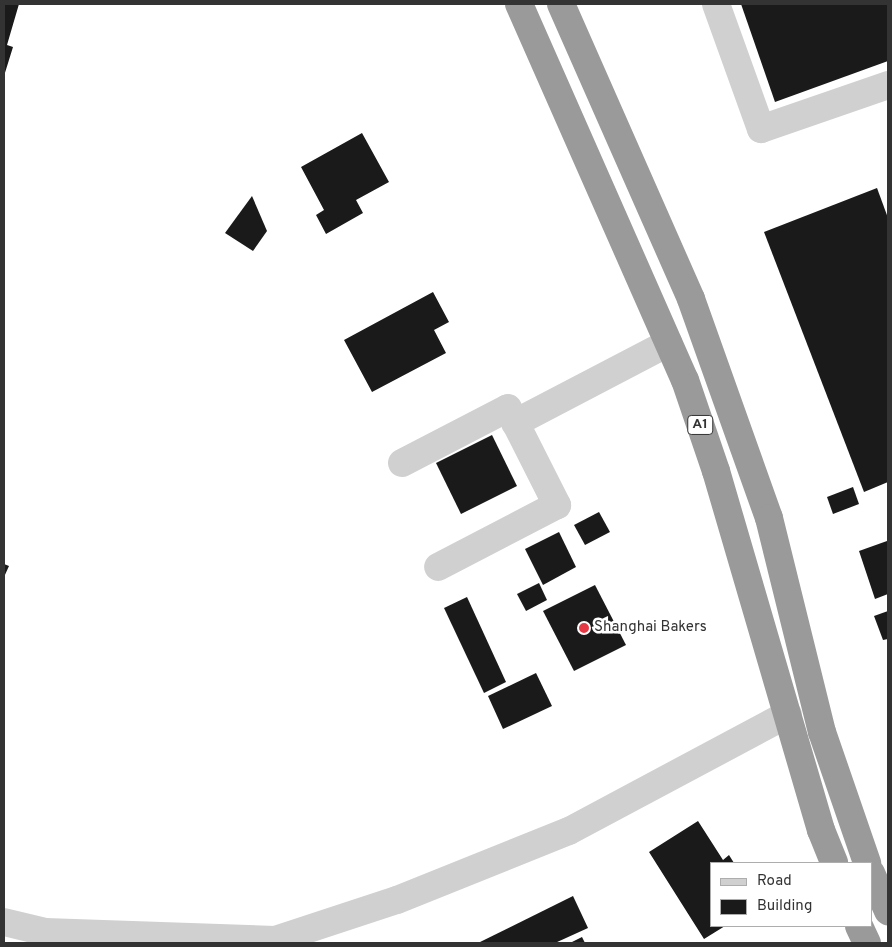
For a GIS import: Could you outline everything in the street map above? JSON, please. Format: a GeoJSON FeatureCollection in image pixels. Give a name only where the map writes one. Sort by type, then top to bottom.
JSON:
{"type":"FeatureCollection","features":[{"type":"Feature","properties":{"kind":"highway","name":"A1"},"geometry":{"type":"LineString","coordinates":[[519,4],[685,380],[716,471],[834,862]]}},
{"type":"Feature","properties":{"kind":"highway","name":"A1"},"geometry":{"type":"LineString","coordinates":[[561,4],[691,299],[770,518],[822,732],[867,862]]}},
{"type":"Feature","properties":{"kind":"highway"},"geometry":{"type":"LineString","coordinates":[[872,875],[888,911]]}},
{"type":"Feature","properties":{"kind":"highway"},"geometry":{"type":"LineString","coordinates":[[860,927],[867,943]]}},
{"type":"Feature","properties":{"kind":"street"},"geometry":{"type":"LineString","coordinates":[[716,4],[761,129],[888,85]]}},
{"type":"Feature","properties":{"kind":"street"},"geometry":{"type":"LineString","coordinates":[[516,423],[668,343]]}},
{"type":"Feature","properties":{"kind":"street"},"geometry":{"type":"LineString","coordinates":[[402,463],[508,408],[557,505],[438,567]]}},
{"type":"Feature","properties":{"kind":"street"},"geometry":{"type":"LineString","coordinates":[[4,922],[45,932],[275,940],[397,900],[570,831],[788,714]]}},
{"type":"Feature","properties":{"kind":"building"},"geometry":{"type":"Polygon","coordinates":[[[4,4],[19,4],[7,45],[13,47],[4,76],[4,4]]]}},
{"type":"Feature","properties":{"kind":"building"},"geometry":{"type":"Polygon","coordinates":[[[741,4],[888,4],[888,61],[775,102],[741,4]]]}},
{"type":"Feature","properties":{"kind":"building"},"geometry":{"type":"Polygon","coordinates":[[[362,133],[389,182],[356,200],[363,213],[326,234],[316,215],[324,210],[301,167],[362,133]]]}},
{"type":"Feature","properties":{"kind":"building"},"geometry":{"type":"Polygon","coordinates":[[[877,188],[888,218],[888,482],[864,492],[764,232],[877,188]]]}},
{"type":"Feature","properties":{"kind":"building"},"geometry":{"type":"Polygon","coordinates":[[[252,196],[267,231],[253,251],[225,233],[252,196]]]}},
{"type":"Feature","properties":{"kind":"building"},"geometry":{"type":"Polygon","coordinates":[[[433,292],[449,322],[434,330],[446,353],[372,392],[344,340],[433,292]]]}},
{"type":"Feature","properties":{"kind":"building"},"geometry":{"type":"Polygon","coordinates":[[[492,435],[517,486],[461,514],[436,463],[492,435]]]}},
{"type":"Feature","properties":{"kind":"building"},"geometry":{"type":"Polygon","coordinates":[[[853,487],[859,504],[833,514],[827,497],[853,487]]]}},
{"type":"Feature","properties":{"kind":"building"},"geometry":{"type":"Polygon","coordinates":[[[599,512],[610,532],[585,545],[574,525],[599,512]]]}},
{"type":"Feature","properties":{"kind":"building"},"geometry":{"type":"Polygon","coordinates":[[[559,532],[576,567],[543,585],[525,549],[559,532]]]}},
{"type":"Feature","properties":{"kind":"building"},"geometry":{"type":"Polygon","coordinates":[[[887,541],[888,594],[875,599],[859,551],[887,541]]]}},
{"type":"Feature","properties":{"kind":"building"},"geometry":{"type":"Polygon","coordinates":[[[4,564],[9,566],[4,577],[4,564]]]}},
{"type":"Feature","properties":{"kind":"building"},"geometry":{"type":"Polygon","coordinates":[[[539,583],[547,600],[526,611],[517,594],[539,583]]]}},
{"type":"Feature","properties":{"kind":"building","name":"Shanghai Bakers"},"geometry":{"type":"Polygon","coordinates":[[[595,585],[626,645],[574,671],[543,611],[595,585]]]}},
{"type":"Feature","properties":{"kind":"building"},"geometry":{"type":"Polygon","coordinates":[[[467,597],[506,682],[484,693],[444,608],[467,597]]]}},
{"type":"Feature","properties":{"kind":"building"},"geometry":{"type":"Polygon","coordinates":[[[888,611],[888,639],[883,640],[874,616],[888,611]]]}},
{"type":"Feature","properties":{"kind":"building"},"geometry":{"type":"Polygon","coordinates":[[[536,673],[552,706],[503,729],[488,696],[536,673]]]}},
{"type":"Feature","properties":{"kind":"building"},"geometry":{"type":"Polygon","coordinates":[[[698,821],[723,860],[729,855],[733,862],[710,862],[710,927],[723,927],[704,939],[649,852],[698,821]]]}},
{"type":"Feature","properties":{"kind":"building"},"geometry":{"type":"Polygon","coordinates":[[[573,896],[588,928],[555,943],[478,943],[573,896]]]}},
{"type":"Feature","properties":{"kind":"building"},"geometry":{"type":"Polygon","coordinates":[[[582,937],[585,943],[570,943],[582,937]]]}},
{"type":"Feature","properties":{"kind":"place","name":"Shanghai Bakers"},"geometry":{"type":"Point","coordinates":[584,628]}}]}
